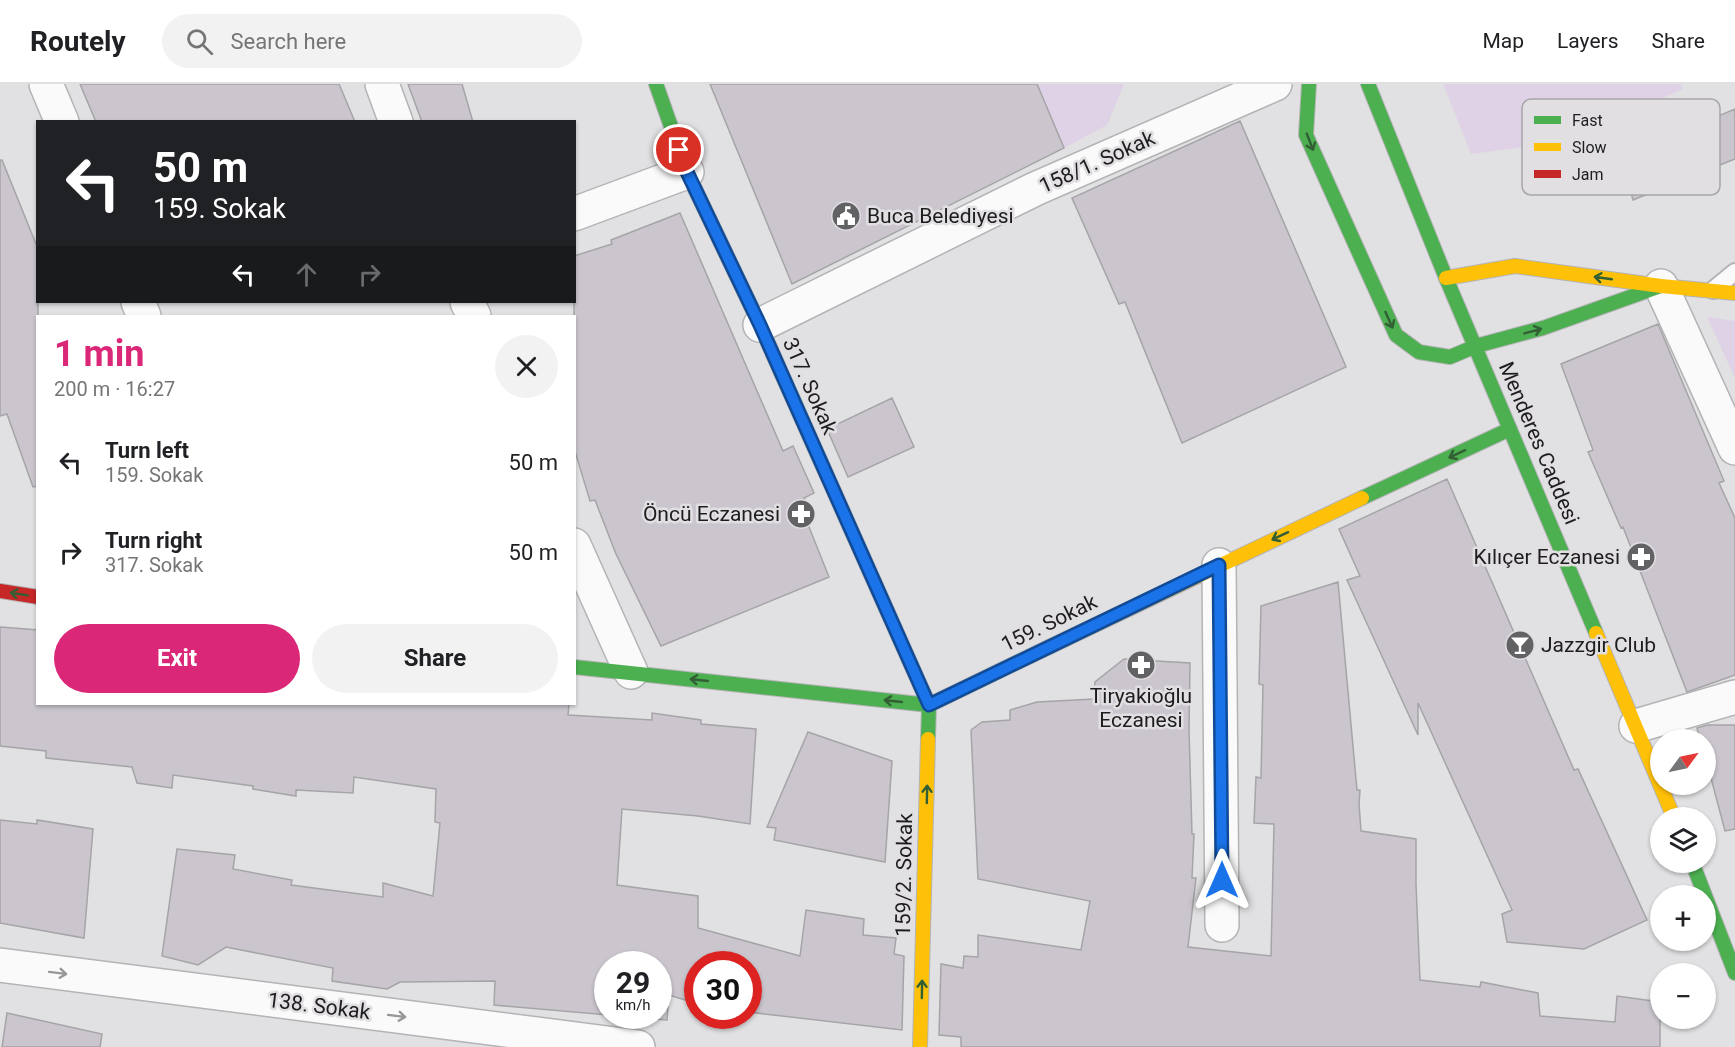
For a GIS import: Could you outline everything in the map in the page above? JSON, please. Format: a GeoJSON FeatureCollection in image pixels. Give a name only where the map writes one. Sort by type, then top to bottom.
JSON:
{"type":"FeatureCollection","features":[{"type":"Feature","properties":{"kind":"street"},"geometry":{"type":"LineString","coordinates":[[46,84],[61,120]]}},
{"type":"Feature","properties":{"kind":"street"},"geometry":{"type":"LineString","coordinates":[[382,84],[395,120]]}},
{"type":"Feature","properties":{"kind":"street","name":"317. Sokak"},"geometry":{"type":"LineString","coordinates":[[656,84],[687,172],[760,325],[929,705]]}},
{"type":"Feature","properties":{"kind":"street","name":"158/1. Sokak"},"geometry":{"type":"LineString","coordinates":[[760,325],[1035,189],[1275,84]]}},
{"type":"Feature","properties":{"kind":"street"},"geometry":{"type":"LineString","coordinates":[[1309,84],[1306,135],[1396,335],[1419,352],[1450,357],[1476,346],[1542,328],[1661,286]]}},
{"type":"Feature","properties":{"kind":"street","name":"Menderes Caddesi"},"geometry":{"type":"LineString","coordinates":[[1368,84],[1446,278],[1669,807]]}},
{"type":"Feature","properties":{"kind":"street"},"geometry":{"type":"LineString","coordinates":[[576,213],[687,172]]}},
{"type":"Feature","properties":{"kind":"street"},"geometry":{"type":"LineString","coordinates":[[1446,278],[1515,266],[1661,286],[1735,293]]}},
{"type":"Feature","properties":{"kind":"street"},"geometry":{"type":"LineString","coordinates":[[1661,286],[1735,448]]}},
{"type":"Feature","properties":{"kind":"street","name":"159. Sokak"},"geometry":{"type":"LineString","coordinates":[[929,705],[1219,565],[1510,429]]}},
{"type":"Feature","properties":{"kind":"street"},"geometry":{"type":"LineString","coordinates":[[576,549],[631,672]]}},
{"type":"Feature","properties":{"kind":"street"},"geometry":{"type":"LineString","coordinates":[[1219,565],[1222,925]]}},
{"type":"Feature","properties":{"kind":"street"},"geometry":{"type":"LineString","coordinates":[[0,591],[36,597]]}},
{"type":"Feature","properties":{"kind":"street"},"geometry":{"type":"LineString","coordinates":[[576,667],[929,705]]}},
{"type":"Feature","properties":{"kind":"street"},"geometry":{"type":"LineString","coordinates":[[1636,726],[1735,698]]}},
{"type":"Feature","properties":{"kind":"street","name":"159/2. Sokak"},"geometry":{"type":"LineString","coordinates":[[920,1047],[929,705]]}},
{"type":"Feature","properties":{"kind":"street"},"geometry":{"type":"LineString","coordinates":[[1697,873],[1732,952]]}},
{"type":"Feature","properties":{"kind":"street","name":"138. Sokak"},"geometry":{"type":"LineString","coordinates":[[0,965],[638,1047]]}},
{"type":"Feature","properties":{"kind":"lane"},"geometry":{"type":"LineString","coordinates":[[1712,291],[1735,272]]}},
{"type":"Feature","properties":{"kind":"shaded area"},"geometry":{"type":"Polygon","coordinates":[[[1037,84],[1124,84],[1107,125],[1064,148],[1037,84]]]}},
{"type":"Feature","properties":{"kind":"shaded area"},"geometry":{"type":"Polygon","coordinates":[[[1443,84],[1681,84],[1683,89],[1660,99],[1522,99],[1522,147],[1471,154],[1443,84]]]}},
{"type":"Feature","properties":{"kind":"shaded area"},"geometry":{"type":"Polygon","coordinates":[[[1707,317],[1735,321],[1735,378],[1707,317]]]}},
{"type":"Feature","properties":{"kind":"building"},"geometry":{"type":"Polygon","coordinates":[[[80,84],[339,84],[354,120],[95,120],[80,84]]]}},
{"type":"Feature","properties":{"kind":"building"},"geometry":{"type":"Polygon","coordinates":[[[408,84],[462,84],[472,120],[421,120],[408,84]]]}},
{"type":"Feature","properties":{"kind":"building","name":"Buca Belediyesi"},"geometry":{"type":"Polygon","coordinates":[[[710,84],[1037,84],[1064,148],[792,284],[710,84]]]}},
{"type":"Feature","properties":{"kind":"building"},"geometry":{"type":"Polygon","coordinates":[[[1735,109],[1735,159],[1720,165],[1720,115],[1735,109]]]}},
{"type":"Feature","properties":{"kind":"building"},"geometry":{"type":"Polygon","coordinates":[[[1240,121],[1346,367],[1182,443],[1125,302],[1119,304],[1072,198],[1240,121]]]}},
{"type":"Feature","properties":{"kind":"building"},"geometry":{"type":"Polygon","coordinates":[[[0,160],[2,160],[36,244],[38,315],[36,315],[36,486],[33,487],[7,414],[0,416],[0,160]]]}},
{"type":"Feature","properties":{"kind":"building"},"geometry":{"type":"Polygon","coordinates":[[[1632,195],[1645,195],[1633,200],[1632,195]]]}},
{"type":"Feature","properties":{"kind":"building"},"geometry":{"type":"Polygon","coordinates":[[[680,213],[783,451],[793,446],[814,493],[804,498],[814,519],[807,522],[829,577],[661,646],[616,554],[595,500],[590,501],[576,455],[576,315],[574,315],[574,303],[576,303],[576,255],[612,244],[611,240],[680,213]]]}},
{"type":"Feature","properties":{"kind":"building"},"geometry":{"type":"Polygon","coordinates":[[[1658,324],[1724,481],[1719,483],[1735,518],[1735,675],[1687,692],[1623,527],[1621,528],[1588,452],[1593,450],[1561,364],[1658,324]]]}},
{"type":"Feature","properties":{"kind":"building"},"geometry":{"type":"Polygon","coordinates":[[[892,398],[914,447],[848,477],[827,429],[892,398]]]}},
{"type":"Feature","properties":{"kind":"building"},"geometry":{"type":"Polygon","coordinates":[[[1447,479],[1574,770],[1578,769],[1647,920],[1584,949],[1507,942],[1502,914],[1512,910],[1418,703],[1418,735],[1347,580],[1360,576],[1339,529],[1447,479]]]}},
{"type":"Feature","properties":{"kind":"building"},"geometry":{"type":"Polygon","coordinates":[[[1338,582],[1357,790],[1360,790],[1361,831],[1416,839],[1420,980],[1480,987],[1481,982],[1538,993],[1540,1016],[1615,1022],[1617,996],[1650,1001],[1650,1029],[1660,1029],[1660,1047],[961,1047],[961,1037],[939,1035],[941,964],[963,968],[964,956],[978,957],[978,935],[1081,950],[1090,901],[978,879],[971,730],[982,722],[1010,720],[1010,710],[1037,702],[1094,699],[1095,682],[1124,659],[1190,663],[1189,730],[1192,834],[1194,834],[1192,878],[1196,878],[1188,947],[1271,956],[1274,824],[1254,823],[1256,777],[1261,778],[1263,685],[1259,684],[1261,606],[1338,582]]]}},
{"type":"Feature","properties":{"kind":"building"},"geometry":{"type":"Polygon","coordinates":[[[0,627],[36,630],[36,705],[569,705],[568,715],[652,720],[652,713],[701,720],[701,724],[756,729],[750,824],[698,816],[622,809],[617,885],[698,896],[698,928],[800,956],[806,910],[864,919],[863,935],[896,938],[894,954],[904,956],[902,1030],[762,1014],[762,951],[684,951],[684,1000],[672,996],[672,951],[594,951],[594,1014],[494,1005],[495,981],[400,982],[387,989],[332,981],[333,968],[226,947],[198,965],[162,956],[177,849],[235,855],[233,869],[292,880],[291,885],[383,897],[383,883],[433,896],[440,823],[435,822],[436,789],[354,777],[353,793],[296,790],[296,796],[253,789],[253,786],[173,775],[172,788],[137,783],[132,767],[46,758],[46,751],[0,746],[0,627]]]}},
{"type":"Feature","properties":{"kind":"building"},"geometry":{"type":"Polygon","coordinates":[[[1707,725],[1735,725],[1735,829],[1725,831],[1716,795],[1716,729],[1697,728],[1707,725]]]}},
{"type":"Feature","properties":{"kind":"building"},"geometry":{"type":"Polygon","coordinates":[[[808,732],[892,761],[885,862],[774,840],[776,828],[767,827],[808,732]]]}},
{"type":"Feature","properties":{"kind":"building"},"geometry":{"type":"Polygon","coordinates":[[[0,820],[37,824],[37,820],[93,829],[84,938],[0,923],[0,820]]]}},
{"type":"Feature","properties":{"kind":"building"},"geometry":{"type":"Polygon","coordinates":[[[7,1013],[102,1034],[100,1047],[2,1047],[7,1013]]]}},
{"type":"Feature","properties":{"kind":"traffic: fast"},"geometry":{"type":"LineString","coordinates":[[656,84],[687,172],[760,325],[929,705],[928,739]]}},
{"type":"Feature","properties":{"kind":"traffic: fast"},"geometry":{"type":"LineString","coordinates":[[1309,84],[1306,135],[1396,335],[1419,352],[1450,357],[1476,346],[1543,328],[1661,286]]}},
{"type":"Feature","properties":{"kind":"traffic: fast"},"geometry":{"type":"LineString","coordinates":[[1368,84],[1446,278],[1596,633]]}},
{"type":"Feature","properties":{"kind":"traffic: fast"},"geometry":{"type":"LineString","coordinates":[[1362,498],[1510,429]]}},
{"type":"Feature","properties":{"kind":"traffic: fast"},"geometry":{"type":"LineString","coordinates":[[576,667],[929,705],[1049,647]]}},
{"type":"Feature","properties":{"kind":"traffic: fast"},"geometry":{"type":"LineString","coordinates":[[1696,873],[1735,973]]}},
{"type":"Feature","properties":{"kind":"traffic: slow"},"geometry":{"type":"LineString","coordinates":[[1446,278],[1515,266],[1661,286],[1735,293]]}},
{"type":"Feature","properties":{"kind":"traffic: slow"},"geometry":{"type":"LineString","coordinates":[[1049,647],[1362,498]]}},
{"type":"Feature","properties":{"kind":"traffic: slow"},"geometry":{"type":"LineString","coordinates":[[1596,633],[1669,807]]}},
{"type":"Feature","properties":{"kind":"traffic: slow"},"geometry":{"type":"LineString","coordinates":[[920,1047],[928,739]]}},
{"type":"Feature","properties":{"kind":"traffic: jam"},"geometry":{"type":"LineString","coordinates":[[0,591],[36,597]]}},
{"type":"Feature","properties":{"kind":"place","name":"Buca Belediyesi"},"geometry":{"type":"Point","coordinates":[846,216]}},
{"type":"Feature","properties":{"kind":"place","name":"Öncü Eczanesi"},"geometry":{"type":"Point","coordinates":[801,514]}},
{"type":"Feature","properties":{"kind":"place","name":"Kılıçer Eczanesi"},"geometry":{"type":"Point","coordinates":[1641,557]}},
{"type":"Feature","properties":{"kind":"place","name":"Jazzgir Club"},"geometry":{"type":"Point","coordinates":[1520,645]}},
{"type":"Feature","properties":{"kind":"place","name":"Tiryakioğlu Eczanesi"},"geometry":{"type":"Point","coordinates":[1141,665]}},
{"type":"Feature","properties":{"kind":"route"},"geometry":{"type":"LineString","coordinates":[[679,150],[687,172],[760,325],[929,705],[1219,565],[1222,880]]}}]}
